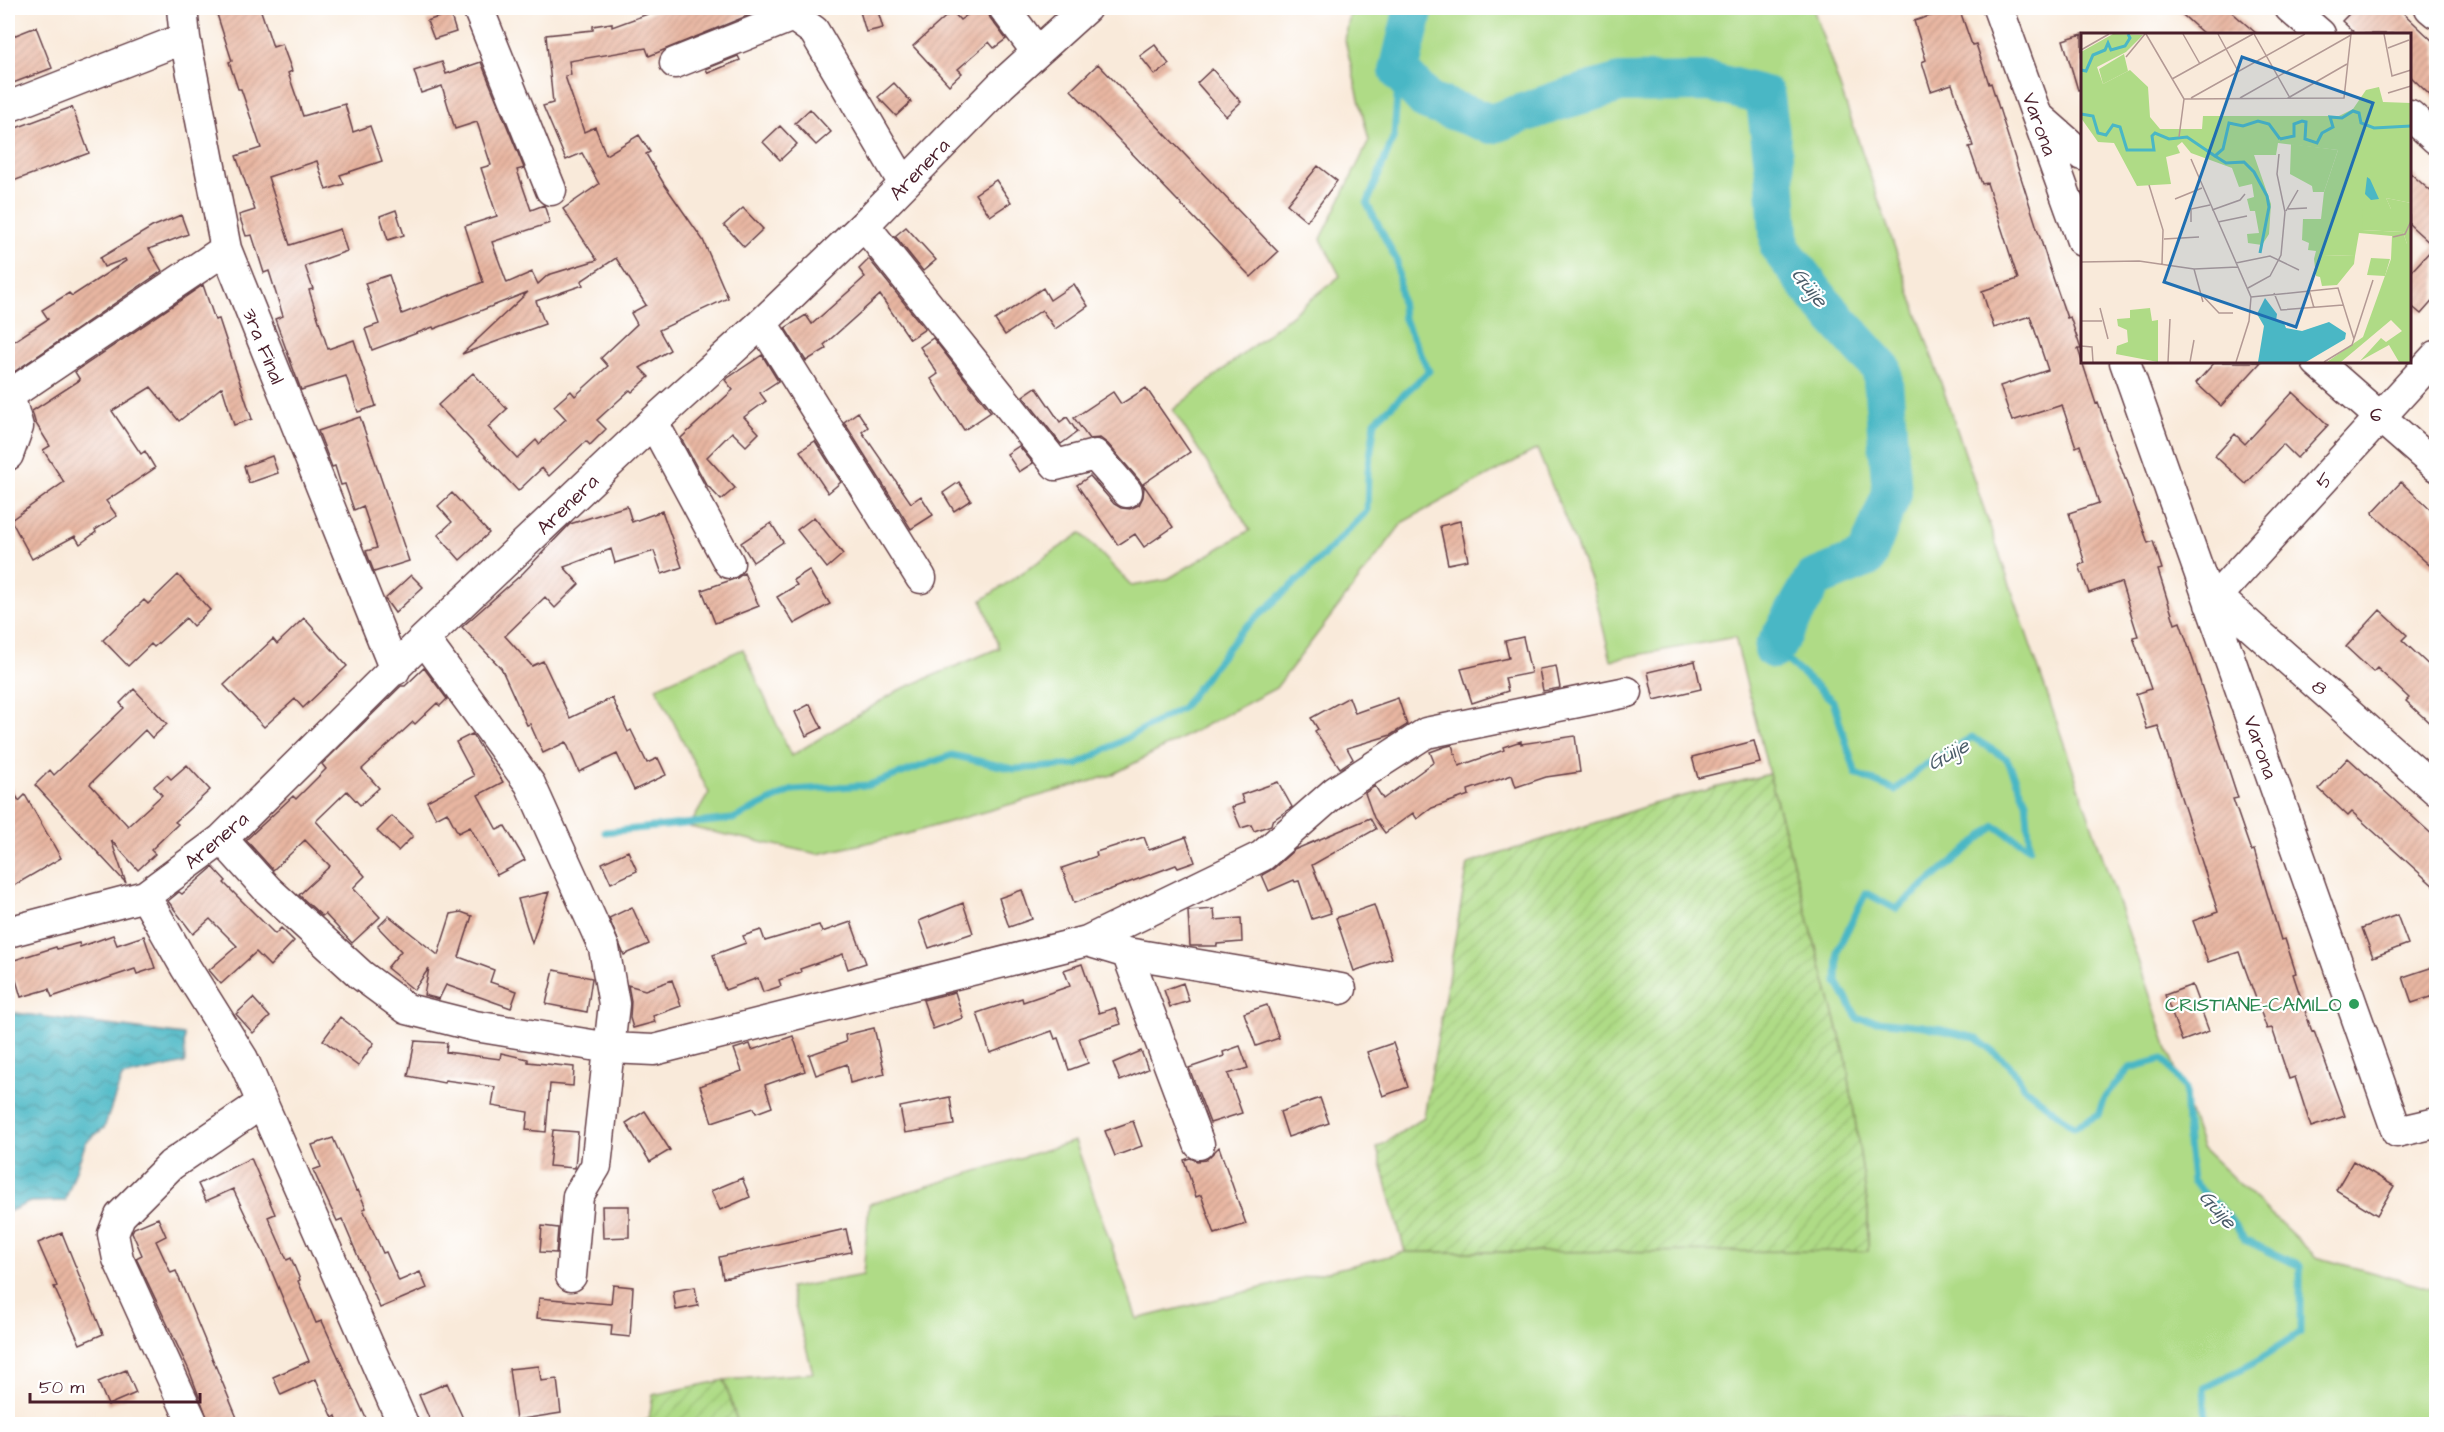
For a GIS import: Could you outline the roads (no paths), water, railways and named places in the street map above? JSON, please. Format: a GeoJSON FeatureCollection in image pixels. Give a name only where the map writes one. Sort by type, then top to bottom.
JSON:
{"type":"FeatureCollection","features":[{"type":"Feature","properties":{"kind":"street","name":"3ra Final"},"geometry":{"type":"LineString","coordinates":[[182,8],[185,38],[226,249],[395,670]]}},
{"type":"Feature","properties":{"kind":"street"},"geometry":{"type":"LineString","coordinates":[[478,8],[551,190]]}},
{"type":"Feature","properties":{"kind":"street"},"geometry":{"type":"LineString","coordinates":[[1004,8],[1037,52]]}},
{"type":"Feature","properties":{"kind":"street","name":"Arenera"},"geometry":{"type":"LineString","coordinates":[[8,932],[145,896],[222,839],[424,639],[653,422],[762,323],[864,225],[1001,85],[1086,8]]}},
{"type":"Feature","properties":{"kind":"street","name":"Varona"},"geometry":{"type":"LineString","coordinates":[[1998,8],[2081,238]]}},
{"type":"Feature","properties":{"kind":"street"},"geometry":{"type":"LineString","coordinates":[[2430,8],[2436,13]]}},
{"type":"Feature","properties":{"kind":"street"},"geometry":{"type":"LineString","coordinates":[[675,63],[794,16],[814,31],[904,184]]}},
{"type":"Feature","properties":{"kind":"street"},"geometry":{"type":"LineString","coordinates":[[8,107],[185,38]]}},
{"type":"Feature","properties":{"kind":"street"},"geometry":{"type":"LineString","coordinates":[[2038,116],[2081,154]]}},
{"type":"Feature","properties":{"kind":"street"},"geometry":{"type":"LineString","coordinates":[[2411,117],[2436,139]]}},
{"type":"Feature","properties":{"kind":"street"},"geometry":{"type":"LineString","coordinates":[[864,225],[1056,465],[1095,455],[1127,492]]}},
{"type":"Feature","properties":{"kind":"street"},"geometry":{"type":"LineString","coordinates":[[8,455],[18,427],[8,396],[226,249]]}},
{"type":"Feature","properties":{"kind":"street"},"geometry":{"type":"LineString","coordinates":[[762,323],[921,578]]}},
{"type":"Feature","properties":{"kind":"street","name":"5"},"geometry":{"type":"LineString","coordinates":[[2210,595],[2381,418],[2436,356]]}},
{"type":"Feature","properties":{"kind":"street","name":"Varona"},"geometry":{"type":"LineString","coordinates":[[2125,363],[2210,595],[2397,1132],[2436,1123]]}},
{"type":"Feature","properties":{"kind":"street","name":"6"},"geometry":{"type":"LineString","coordinates":[[2318,363],[2436,466]]}},
{"type":"Feature","properties":{"kind":"street"},"geometry":{"type":"LineString","coordinates":[[653,422],[729,563]]}},
{"type":"Feature","properties":{"kind":"street","name":"8"},"geometry":{"type":"LineString","coordinates":[[2210,595],[2436,790]]}},
{"type":"Feature","properties":{"kind":"street"},"geometry":{"type":"LineString","coordinates":[[424,639],[530,784],[604,948],[614,1004],[610,1048],[596,1166],[578,1196],[571,1276]]}},
{"type":"Feature","properties":{"kind":"street"},"geometry":{"type":"LineString","coordinates":[[222,839],[268,890],[352,968],[407,1009],[475,1026],[610,1048],[654,1050],[1087,941],[1262,856],[1336,791],[1426,733],[1627,692]]}},
{"type":"Feature","properties":{"kind":"street"},"geometry":{"type":"LineString","coordinates":[[145,896],[186,968],[243,1059],[403,1425]]}},
{"type":"Feature","properties":{"kind":"street"},"geometry":{"type":"LineString","coordinates":[[1087,941],[1127,954],[1341,989]]}},
{"type":"Feature","properties":{"kind":"street"},"geometry":{"type":"LineString","coordinates":[[1127,954],[1199,1144]]}},
{"type":"Feature","properties":{"kind":"street"},"geometry":{"type":"LineString","coordinates":[[193,1425],[118,1259],[113,1234],[120,1216],[171,1165],[262,1103]]}},
{"type":"Feature","properties":{"kind":"water"},"geometry":{"type":"Polygon","coordinates":[[[8,1012],[184,1035],[185,1063],[122,1077],[104,1128],[86,1142],[65,1201],[30,1202],[8,1212],[8,1012]]]}},
{"type":"Feature","properties":{"kind":"waterway","name":"Güije"},"geometry":{"type":"LineString","coordinates":[[1414,8],[1399,71],[1427,101],[1491,124],[1620,83],[1711,82],[1765,96],[1775,172],[1780,248],[1823,304],[1882,369],[1892,493],[1866,558],[1814,579],[1774,649]]}},
{"type":"Feature","properties":{"kind":"waterway"},"geometry":{"type":"LineString","coordinates":[[605,832],[733,819],[793,790],[869,785],[952,755],[1014,769],[1077,765],[1182,708],[1240,632],[1304,575],[1367,511],[1368,471],[1375,421],[1429,371],[1403,317],[1397,261],[1367,204],[1394,136],[1399,71]]}},
{"type":"Feature","properties":{"kind":"waterway","name":"Güije"},"geometry":{"type":"LineString","coordinates":[[1774,649],[1833,701],[1856,774],[1895,790],[1926,764],[1972,737],[2007,759],[2026,801],[2030,848],[1995,826],[1896,909],[1866,893],[1838,949],[1837,982],[1858,1019],[1924,1026],[1976,1038],[2010,1065],[2025,1088],[2074,1127],[2098,1115],[2104,1098],[2130,1068],[2163,1059],[2185,1089],[2192,1181],[2228,1216],[2245,1240],[2300,1266],[2300,1333],[2252,1364],[2204,1388],[2206,1424]]}},
{"type":"Feature","properties":{"kind":"place","name":"CRISTIANE-CAMILO"},"geometry":{"type":"Point","coordinates":[2354,1004]}}]}
